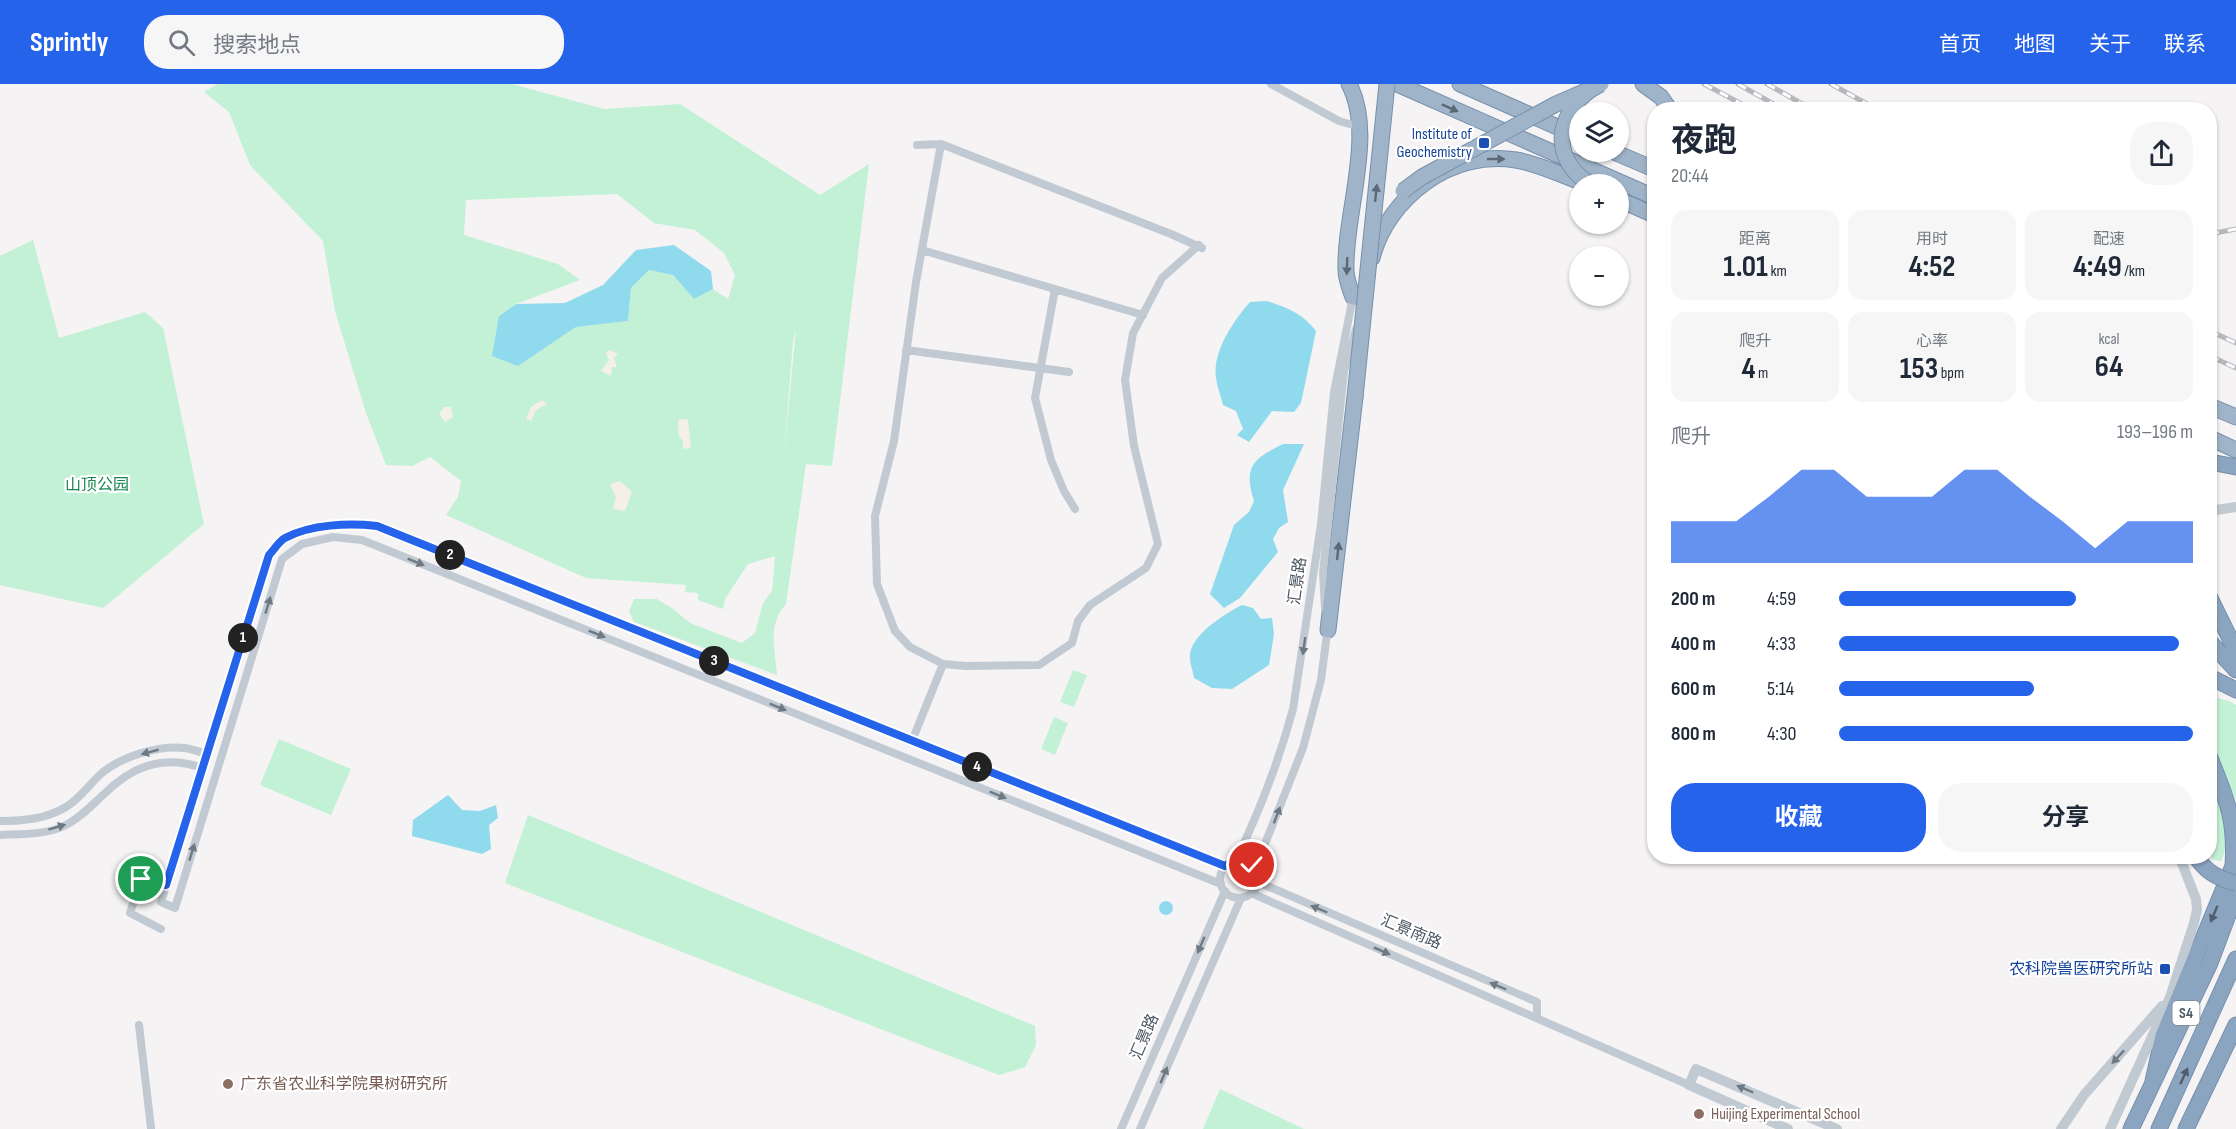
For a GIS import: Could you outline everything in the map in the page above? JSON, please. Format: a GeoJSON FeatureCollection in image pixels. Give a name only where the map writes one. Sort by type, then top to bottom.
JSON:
{"type":"FeatureCollection","features":[{"type":"Feature","properties":{"kind":"highway"},"geometry":{"type":"LineString","coordinates":[[1349,84],[1356,98],[1360,127],[1346,272],[1359,298]]}},
{"type":"Feature","properties":{"kind":"highway"},"geometry":{"type":"LineString","coordinates":[[1328,630],[1355,397],[1387,84]]}},
{"type":"Feature","properties":{"kind":"highway"},"geometry":{"type":"LineString","coordinates":[[1397,84],[1647,194]]}},
{"type":"Feature","properties":{"kind":"highway"},"geometry":{"type":"LineString","coordinates":[[1460,84],[1569,132]]}},
{"type":"Feature","properties":{"kind":"highway"},"geometry":{"type":"LineString","coordinates":[[1643,84],[1664,102]]}},
{"type":"Feature","properties":{"kind":"highway"},"geometry":{"type":"LineString","coordinates":[[1359,298],[1365,258],[1376,229],[1387,210],[1432,171],[1556,104],[1596,86]]}},
{"type":"Feature","properties":{"kind":"highway"},"geometry":{"type":"LineString","coordinates":[[1578,174],[1568,162],[1563,139],[1568,112],[1596,86]]}},
{"type":"Feature","properties":{"kind":"highway"},"geometry":{"type":"LineString","coordinates":[[1629,158],[1647,166]]}},
{"type":"Feature","properties":{"kind":"highway"},"geometry":{"type":"LineString","coordinates":[[1404,195],[1445,172],[1486,159],[1529,163],[1569,178]]}},
{"type":"Feature","properties":{"kind":"highway"},"geometry":{"type":"LineString","coordinates":[[1629,204],[1647,212]]}},
{"type":"Feature","properties":{"kind":"highway"},"geometry":{"type":"LineString","coordinates":[[2217,409],[2236,417]]}},
{"type":"Feature","properties":{"kind":"highway"},"geometry":{"type":"LineString","coordinates":[[2217,441],[2236,450]]}},
{"type":"Feature","properties":{"kind":"highway"},"geometry":{"type":"LineString","coordinates":[[2217,463],[2236,467]]}},
{"type":"Feature","properties":{"kind":"highway"},"geometry":{"type":"LineString","coordinates":[[2217,612],[2236,651]]}},
{"type":"Feature","properties":{"kind":"highway"},"geometry":{"type":"LineString","coordinates":[[2217,650],[2236,670]]}},
{"type":"Feature","properties":{"kind":"highway"},"geometry":{"type":"LineString","coordinates":[[2217,680],[2236,690]]}},
{"type":"Feature","properties":{"kind":"highway"},"geometry":{"type":"LineString","coordinates":[[2153,1081],[2163,1036],[2233,866],[2232,813],[2217,776]]}},
{"type":"Feature","properties":{"kind":"highway"},"geometry":{"type":"LineString","coordinates":[[2203,864],[2211,873],[2223,880],[2236,883]]}},
{"type":"Feature","properties":{"kind":"highway","name":"S4"},"geometry":{"type":"LineString","coordinates":[[2131,1129],[2210,963],[2236,894]]}},
{"type":"Feature","properties":{"kind":"highway","name":"S4"},"geometry":{"type":"LineString","coordinates":[[2159,1129],[2236,959]]}},
{"type":"Feature","properties":{"kind":"highway"},"geometry":{"type":"LineString","coordinates":[[2186,1129],[2236,1025]]}},
{"type":"Feature","properties":{"kind":"street"},"geometry":{"type":"LineString","coordinates":[[1271,84],[1339,121],[1360,127]]}},
{"type":"Feature","properties":{"kind":"street"},"geometry":{"type":"LineString","coordinates":[[1480,84],[1513,108]]}},
{"type":"Feature","properties":{"kind":"street"},"geometry":{"type":"LineString","coordinates":[[917,145],[941,144],[1201,247],[1162,278],[1133,333],[1125,380],[1134,446],[1158,544],[1146,568],[1090,605],[1078,621],[1072,643],[1039,665],[943,664],[910,647],[895,631],[877,584],[875,516],[894,441],[906,350],[941,144]]}},
{"type":"Feature","properties":{"kind":"street"},"geometry":{"type":"LineString","coordinates":[[922,250],[1143,315]]}},
{"type":"Feature","properties":{"kind":"street"},"geometry":{"type":"LineString","coordinates":[[1055,289],[1035,398],[1051,460],[1064,491],[1076,509]]}},
{"type":"Feature","properties":{"kind":"street"},"geometry":{"type":"LineString","coordinates":[[1255,869],[1303,748],[1321,680],[1328,630],[1323,573],[1344,371],[1359,298]]}},
{"type":"Feature","properties":{"kind":"street","name":"汇景路"},"geometry":{"type":"LineString","coordinates":[[1236,860],[1264,797],[1293,709],[1321,524],[1334,392],[1359,298]]}},
{"type":"Feature","properties":{"kind":"street"},"geometry":{"type":"LineString","coordinates":[[906,350],[1040,370],[1069,372]]}},
{"type":"Feature","properties":{"kind":"street"},"geometry":{"type":"LineString","coordinates":[[2217,510],[2236,507]]}},
{"type":"Feature","properties":{"kind":"street"},"geometry":{"type":"LineString","coordinates":[[1223,888],[1220,878],[1225,866],[1236,860],[1247,861],[1255,869],[1258,882],[1251,893],[1241,898],[1235,897],[1223,888],[362,540],[333,537],[302,544],[282,559],[175,908],[161,902],[269,555],[284,538],[317,528],[348,523],[377,526],[1225,866]]}},
{"type":"Feature","properties":{"kind":"street"},"geometry":{"type":"LineString","coordinates":[[912,741],[943,664]]}},
{"type":"Feature","properties":{"kind":"street"},"geometry":{"type":"LineString","coordinates":[[0,822],[44,816],[67,806],[103,772],[137,755],[160,749],[185,748],[207,754]]}},
{"type":"Feature","properties":{"kind":"street"},"geometry":{"type":"LineString","coordinates":[[0,835],[30,834],[63,826],[87,811],[126,774],[155,764],[184,762],[203,768]]}},
{"type":"Feature","properties":{"kind":"street"},"geometry":{"type":"LineString","coordinates":[[2110,1129],[2170,997],[2197,910],[2196,899],[2182,864]]}},
{"type":"Feature","properties":{"kind":"street"},"geometry":{"type":"LineString","coordinates":[[161,929],[130,913],[141,879],[166,885]]}},
{"type":"Feature","properties":{"kind":"street","name":"汇景南路"},"geometry":{"type":"LineString","coordinates":[[1258,882],[1537,1002],[1537,1018]]}},
{"type":"Feature","properties":{"kind":"street","name":"汇景路"},"geometry":{"type":"LineString","coordinates":[[1121,1129],[1223,888]]}},
{"type":"Feature","properties":{"kind":"street","name":"汇景南路"},"geometry":{"type":"LineString","coordinates":[[1251,893],[1788,1129]]}},
{"type":"Feature","properties":{"kind":"street","name":"汇景路"},"geometry":{"type":"LineString","coordinates":[[1140,1129],[1241,898]]}},
{"type":"Feature","properties":{"kind":"street"},"geometry":{"type":"LineString","coordinates":[[2061,1129],[2084,1095],[2170,997]]}},
{"type":"Feature","properties":{"kind":"street"},"geometry":{"type":"LineString","coordinates":[[139,1025],[151,1129]]}},
{"type":"Feature","properties":{"kind":"street"},"geometry":{"type":"LineString","coordinates":[[1689,1086],[1696,1068],[1837,1129]]}},
{"type":"Feature","properties":{"kind":"green space"},"geometry":{"type":"Polygon","coordinates":[[[218,84],[512,84],[604,109],[680,104],[820,195],[869,164],[832,466],[806,464],[786,604],[776,620],[774,629],[777,675],[634,622],[629,611],[634,599],[657,599],[690,623],[742,643],[755,633],[763,603],[772,591],[775,556],[748,564],[725,599],[723,609],[698,600],[698,593],[685,592],[686,585],[586,578],[446,515],[458,497],[461,481],[430,457],[412,466],[386,465],[366,413],[335,311],[323,241],[250,165],[229,112],[204,92],[218,84]],[[617,194],[466,200],[464,235],[558,264],[580,280],[516,304],[499,316],[518,366],[576,327],[628,321],[631,288],[649,270],[673,275],[694,299],[713,289],[728,299],[735,275],[724,253],[695,230],[654,223],[617,194]],[[796,329],[793,341],[784,455],[796,329]]]}},
{"type":"Feature","properties":{"kind":"green space","name":"山顶公园"},"geometry":{"type":"Polygon","coordinates":[[[33,240],[59,338],[145,312],[163,328],[204,524],[103,608],[0,585],[0,256],[33,240]]]}},
{"type":"Feature","properties":{"kind":"green space"},"geometry":{"type":"Polygon","coordinates":[[[1073,670],[1087,675],[1074,707],[1060,702],[1073,670]]]}},
{"type":"Feature","properties":{"kind":"green space"},"geometry":{"type":"Polygon","coordinates":[[[2217,698],[2236,705],[2236,800],[2217,758],[2217,698]]]}},
{"type":"Feature","properties":{"kind":"green space"},"geometry":{"type":"Polygon","coordinates":[[[1054,717],[1068,723],[1055,755],[1041,749],[1054,717]]]}},
{"type":"Feature","properties":{"kind":"green space"},"geometry":{"type":"Polygon","coordinates":[[[279,739],[351,769],[331,815],[260,785],[279,739]]]}},
{"type":"Feature","properties":{"kind":"green space"},"geometry":{"type":"Polygon","coordinates":[[[2217,795],[2231,833],[2221,861],[2217,860],[2217,795]]]}},
{"type":"Feature","properties":{"kind":"green space"},"geometry":{"type":"Polygon","coordinates":[[[528,815],[1035,1026],[1036,1045],[1025,1067],[999,1075],[505,883],[528,815]]]}},
{"type":"Feature","properties":{"kind":"green space"},"geometry":{"type":"Polygon","coordinates":[[[1220,1089],[1304,1129],[1203,1129],[1220,1089]]]}},
{"type":"Feature","properties":{"kind":"sand"},"geometry":{"type":"Polygon","coordinates":[[[609,350],[618,354],[614,358],[617,367],[612,367],[611,376],[601,371],[609,360],[606,353],[609,350]]]}},
{"type":"Feature","properties":{"kind":"sand"},"geometry":{"type":"Polygon","coordinates":[[[542,400],[547,404],[536,410],[531,421],[526,419],[531,407],[542,400]]]}},
{"type":"Feature","properties":{"kind":"sand"},"geometry":{"type":"Polygon","coordinates":[[[444,407],[451,407],[453,417],[445,422],[439,414],[444,407]]]}},
{"type":"Feature","properties":{"kind":"sand"},"geometry":{"type":"Polygon","coordinates":[[[688,419],[691,448],[683,449],[678,420],[688,419]]]}},
{"type":"Feature","properties":{"kind":"sand"},"geometry":{"type":"Polygon","coordinates":[[[620,481],[632,492],[625,511],[613,509],[616,497],[610,484],[620,481]]]}},
{"type":"Feature","properties":{"kind":"water"},"geometry":{"type":"Polygon","coordinates":[[[674,245],[711,271],[713,289],[694,299],[673,275],[649,270],[631,288],[628,321],[576,327],[518,366],[492,356],[499,316],[516,304],[565,303],[603,285],[636,250],[674,245]]]}},
{"type":"Feature","properties":{"kind":"water"},"geometry":{"type":"Polygon","coordinates":[[[1267,301],[1294,312],[1316,331],[1301,403],[1294,412],[1272,411],[1249,442],[1237,435],[1243,429],[1236,411],[1223,405],[1217,381],[1217,358],[1225,337],[1250,302],[1267,301]]]}},
{"type":"Feature","properties":{"kind":"water"},"geometry":{"type":"Polygon","coordinates":[[[1283,444],[1304,444],[1283,490],[1288,522],[1279,528],[1273,539],[1278,552],[1240,598],[1224,608],[1210,594],[1234,525],[1249,512],[1254,501],[1250,472],[1258,459],[1283,444]]]}},
{"type":"Feature","properties":{"kind":"water"},"geometry":{"type":"Polygon","coordinates":[[[1242,605],[1253,608],[1261,619],[1272,618],[1274,634],[1269,665],[1232,689],[1212,688],[1194,678],[1190,657],[1192,646],[1211,625],[1242,605]]]}},
{"type":"Feature","properties":{"kind":"water"},"geometry":{"type":"Polygon","coordinates":[[[448,795],[462,810],[480,811],[496,805],[498,818],[489,825],[491,849],[482,854],[412,836],[413,820],[448,795]]]}},
{"type":"Feature","properties":{"kind":"water"},"geometry":{"type":"Polygon","coordinates":[[[1163,901],[1169,901],[1173,908],[1169,915],[1163,915],[1159,911],[1159,905],[1163,901]]]}},
{"type":"Feature","properties":{"kind":"railway"},"geometry":{"type":"LineString","coordinates":[[1704,84],[1738,102]]}},
{"type":"Feature","properties":{"kind":"railway"},"geometry":{"type":"LineString","coordinates":[[1738,84],[1770,102]]}},
{"type":"Feature","properties":{"kind":"railway"},"geometry":{"type":"LineString","coordinates":[[1767,84],[1799,102]]}},
{"type":"Feature","properties":{"kind":"railway"},"geometry":{"type":"LineString","coordinates":[[1831,84],[1864,102]]}},
{"type":"Feature","properties":{"kind":"railway"},"geometry":{"type":"LineString","coordinates":[[2217,233],[2236,229]]}},
{"type":"Feature","properties":{"kind":"railway"},"geometry":{"type":"LineString","coordinates":[[2217,334],[2236,343]]}},
{"type":"Feature","properties":{"kind":"railway"},"geometry":{"type":"LineString","coordinates":[[2217,359],[2236,368]]}},
{"type":"Feature","properties":{"kind":"place","name":"Institute of Geochemistry"},"geometry":{"type":"Point","coordinates":[1484,143]}},
{"type":"Feature","properties":{"kind":"place","name":"农科院兽医研究所站"},"geometry":{"type":"Point","coordinates":[2165,969]}},
{"type":"Feature","properties":{"kind":"place","name":"广东省农业科学院果树研究所"},"geometry":{"type":"Point","coordinates":[228,1084]}},
{"type":"Feature","properties":{"kind":"place","name":"Huijing Experimental School"},"geometry":{"type":"Point","coordinates":[1699,1114]}},
{"type":"Feature","properties":{"kind":"route"},"geometry":{"type":"LineString","coordinates":[[141,879],[166,885],[269,555],[284,538],[317,528],[348,523],[377,526],[1225,866],[1236,860],[1247,861],[1252,865]]}}]}
